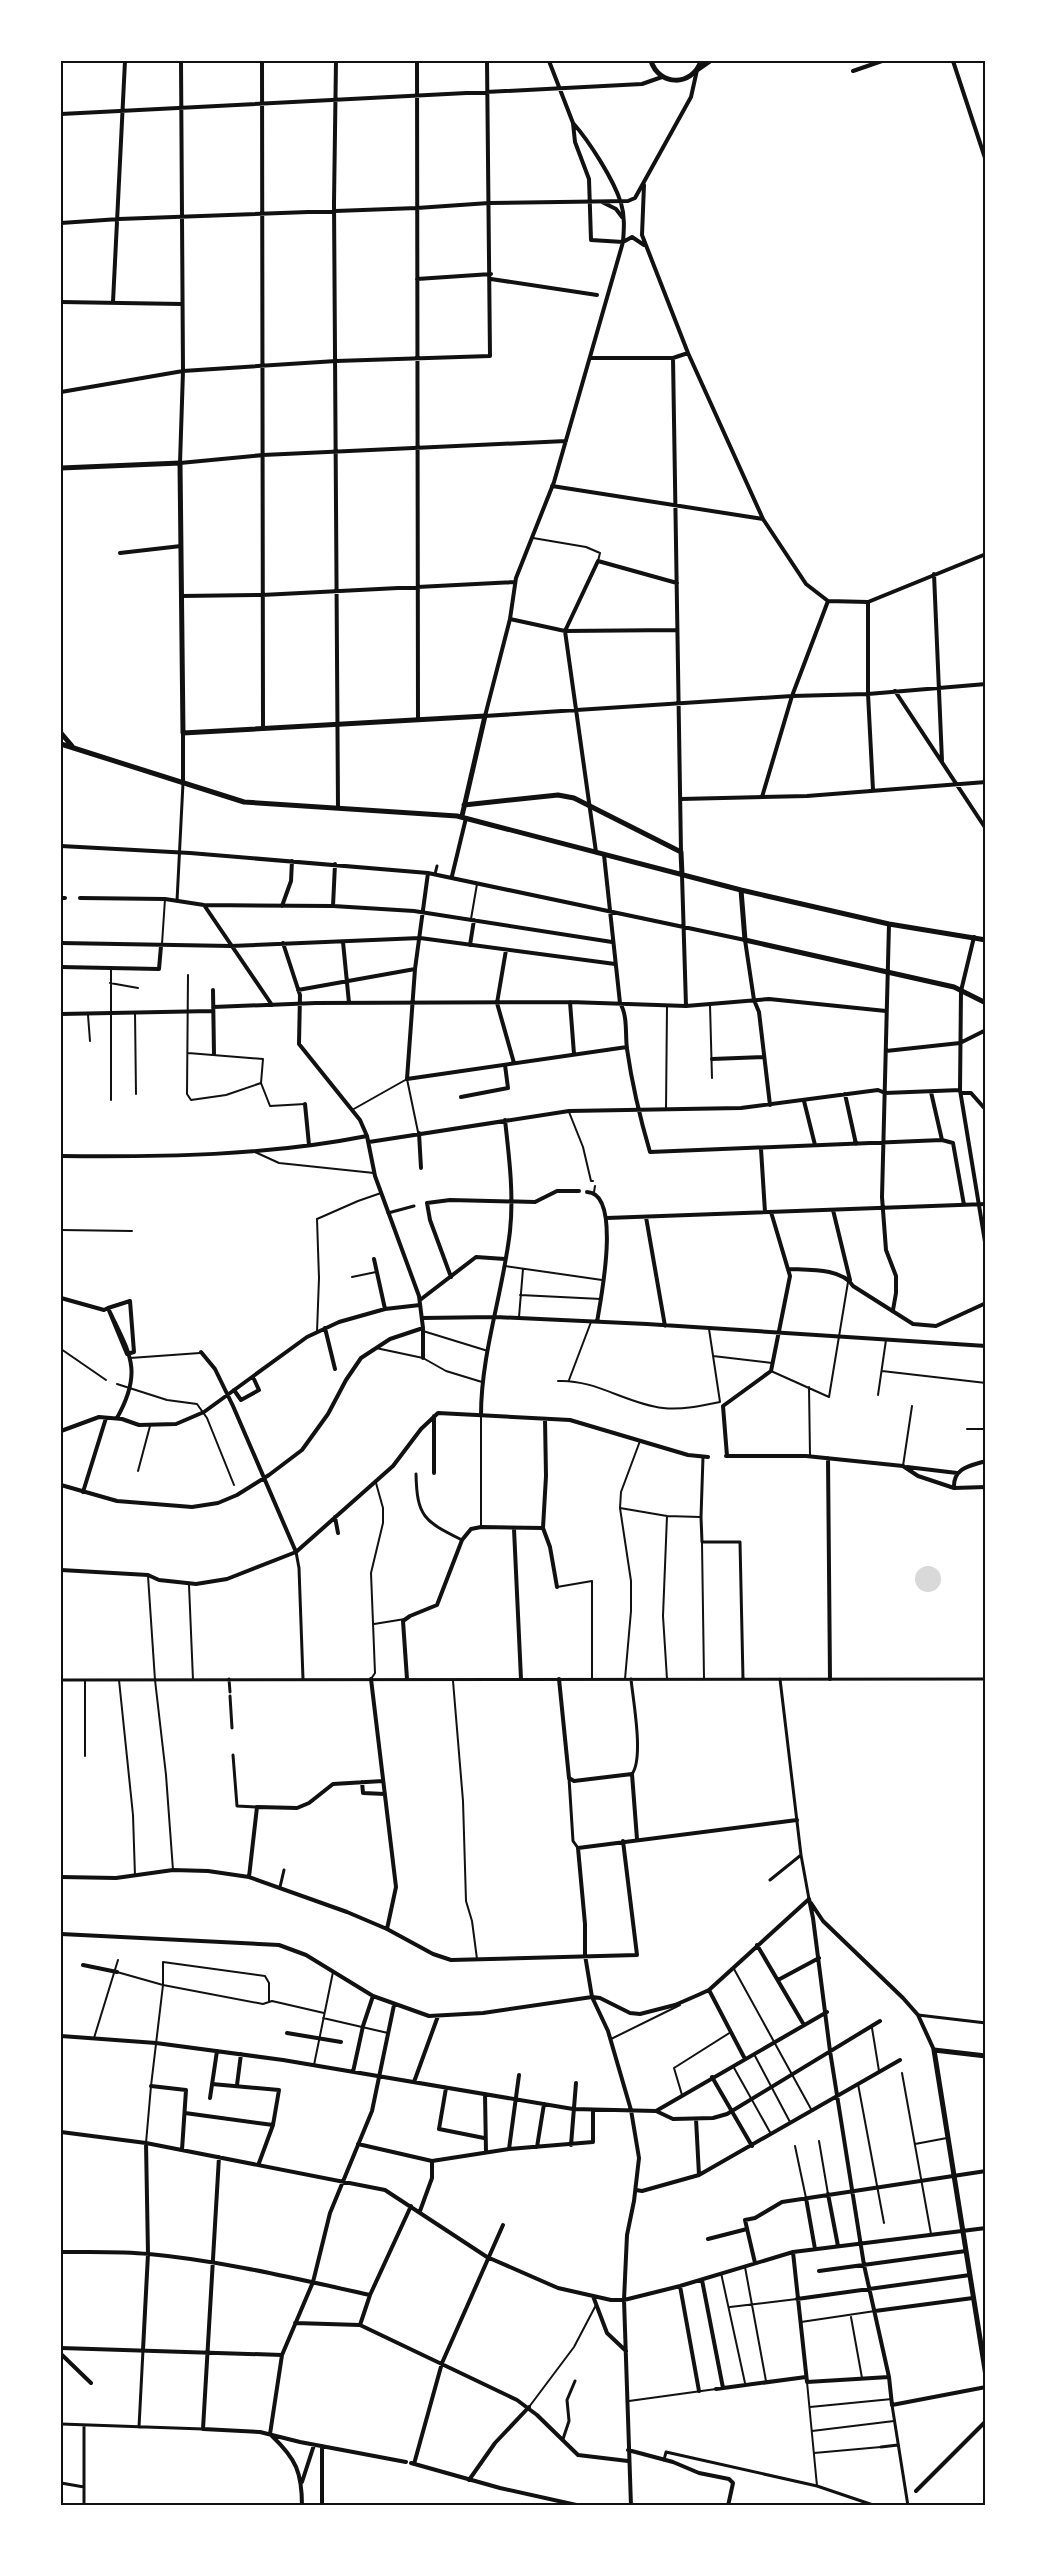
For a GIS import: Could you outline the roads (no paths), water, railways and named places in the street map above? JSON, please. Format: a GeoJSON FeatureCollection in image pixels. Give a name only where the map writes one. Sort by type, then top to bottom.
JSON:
{"type":"FeatureCollection","features":[{"type":"Feature","properties":{"kind":"street"},"geometry":{"type":"LineString","coordinates":[[113,302],[119,218],[125,61]]}},
{"type":"Feature","properties":{"kind":"street"},"geometry":{"type":"LineString","coordinates":[[177,901],[183,783],[180,546],[183,371],[181,61]]}},
{"type":"Feature","properties":{"kind":"street"},"geometry":{"type":"LineString","coordinates":[[262,61],[263,729]]}},
{"type":"Feature","properties":{"kind":"street"},"geometry":{"type":"LineString","coordinates":[[336,61],[334,210],[336,361],[335,591],[338,808]]}},
{"type":"Feature","properties":{"kind":"street"},"geometry":{"type":"LineString","coordinates":[[417,61],[418,357],[416,449],[418,719]]}},
{"type":"Feature","properties":{"kind":"street"},"geometry":{"type":"LineString","coordinates":[[61,392],[183,371],[336,361],[490,356],[491,277],[487,61]]}},
{"type":"Feature","properties":{"kind":"street"},"geometry":{"type":"LineString","coordinates":[[549,61],[573,123],[575,142],[589,179],[591,240],[623,242],[627,238],[637,238],[647,249]]}},
{"type":"Feature","properties":{"kind":"street"},"geometry":{"type":"LineString","coordinates":[[651,61],[662,77]]}},
{"type":"Feature","properties":{"kind":"street"},"geometry":{"type":"LineString","coordinates":[[61,223],[119,218],[417,208],[489,203],[620,201],[635,198],[691,97],[701,61]]}},
{"type":"Feature","properties":{"kind":"street"},"geometry":{"type":"LineString","coordinates":[[61,114],[336,101],[418,94],[487,93],[558,87],[642,84],[662,77],[681,80],[710,61]]}},
{"type":"Feature","properties":{"kind":"street"},"geometry":{"type":"LineString","coordinates":[[853,71],[882,61]]}},
{"type":"Feature","properties":{"kind":"street"},"geometry":{"type":"LineString","coordinates":[[953,61],[986,161]]}},
{"type":"Feature","properties":{"kind":"street"},"geometry":{"type":"LineString","coordinates":[[452,876],[464,817],[464,805],[510,619],[515,582],[552,486],[592,358],[623,242],[624,220],[620,201],[587,138],[573,123]]}},
{"type":"Feature","properties":{"kind":"street"},"geometry":{"type":"LineString","coordinates":[[644,182],[642,234],[688,353],[763,519],[806,584],[828,601],[868,602],[986,554]]}},
{"type":"Feature","properties":{"kind":"street"},"geometry":{"type":"LineString","coordinates":[[598,200],[616,209],[624,220]]}},
{"type":"Feature","properties":{"kind":"street"},"geometry":{"type":"LineString","coordinates":[[417,279],[491,277],[597,296]]}},
{"type":"Feature","properties":{"kind":"street"},"geometry":{"type":"LineString","coordinates":[[61,302],[182,304]]}},
{"type":"Feature","properties":{"kind":"street"},"geometry":{"type":"LineString","coordinates":[[592,358],[673,358],[688,353]]}},
{"type":"Feature","properties":{"kind":"street"},"geometry":{"type":"LineString","coordinates":[[673,358],[677,704],[686,1006]]}},
{"type":"Feature","properties":{"kind":"street"},"geometry":{"type":"LineString","coordinates":[[61,468],[180,462],[263,455],[566,441]]}},
{"type":"Feature","properties":{"kind":"street"},"geometry":{"type":"LineString","coordinates":[[552,486],[763,519]]}},
{"type":"Feature","properties":{"kind":"street"},"geometry":{"type":"LineString","coordinates":[[120,553],[180,546]]}},
{"type":"Feature","properties":{"kind":"street"},"geometry":{"type":"LineString","coordinates":[[596,852],[565,631],[598,561],[677,583]]}},
{"type":"Feature","properties":{"kind":"street"},"geometry":{"type":"LineString","coordinates":[[934,574],[942,761]]}},
{"type":"Feature","properties":{"kind":"street"},"geometry":{"type":"LineString","coordinates":[[181,596],[262,595],[515,582]]}},
{"type":"Feature","properties":{"kind":"street"},"geometry":{"type":"LineString","coordinates":[[762,797],[792,696],[828,601]]}},
{"type":"Feature","properties":{"kind":"street"},"geometry":{"type":"LineString","coordinates":[[868,602],[868,694],[873,790]]}},
{"type":"Feature","properties":{"kind":"street"},"geometry":{"type":"LineString","coordinates":[[510,619],[565,631],[677,630]]}},
{"type":"Feature","properties":{"kind":"street"},"geometry":{"type":"LineString","coordinates":[[182,733],[792,696],[868,694],[938,686],[986,684]]}},
{"type":"Feature","properties":{"kind":"street"},"geometry":{"type":"LineString","coordinates":[[895,691],[942,761],[955,785],[986,829]]}},
{"type":"Feature","properties":{"kind":"street"},"geometry":{"type":"LineString","coordinates":[[61,733],[74,748]]}},
{"type":"Feature","properties":{"kind":"street"},"geometry":{"type":"LineString","coordinates":[[61,744],[244,802],[464,817],[741,890],[889,924],[986,940]]}},
{"type":"Feature","properties":{"kind":"street"},"geometry":{"type":"LineString","coordinates":[[681,799],[762,797],[986,782]]}},
{"type":"Feature","properties":{"kind":"street"},"geometry":{"type":"LineString","coordinates":[[464,805],[558,795],[574,798],[681,852]]}},
{"type":"Feature","properties":{"kind":"street"},"geometry":{"type":"LineString","coordinates":[[61,846],[335,864],[452,876],[887,970],[961,990],[968,996],[986,1003]]}},
{"type":"Feature","properties":{"kind":"street"},"geometry":{"type":"LineString","coordinates":[[604,854],[620,1003],[624,1009],[627,1047],[638,1110],[650,1152],[761,1149],[942,1140],[953,1143],[964,1205]]}},
{"type":"Feature","properties":{"kind":"street"},"geometry":{"type":"LineString","coordinates":[[282,906],[291,881],[292,861]]}},
{"type":"Feature","properties":{"kind":"street"},"geometry":{"type":"LineString","coordinates":[[333,906],[335,864]]}},
{"type":"Feature","properties":{"kind":"street"},"geometry":{"type":"LineString","coordinates":[[435,874],[437,866]]}},
{"type":"Feature","properties":{"kind":"street"},"geometry":{"type":"LineString","coordinates":[[428,873],[415,969],[407,1079],[627,1047]]}},
{"type":"Feature","properties":{"kind":"street"},"geometry":{"type":"LineString","coordinates":[[741,890],[745,940],[754,1000],[758,1012],[770,1105]]}},
{"type":"Feature","properties":{"kind":"street"},"geometry":{"type":"LineString","coordinates":[[80,898],[165,899],[204,905],[333,906],[424,912],[612,942]]}},
{"type":"Feature","properties":{"kind":"street"},"geometry":{"type":"LineString","coordinates":[[204,905],[272,1005]]}},
{"type":"Feature","properties":{"kind":"street"},"geometry":{"type":"LineString","coordinates":[[470,945],[473,920]]}},
{"type":"Feature","properties":{"kind":"street"},"geometry":{"type":"LineString","coordinates":[[889,924],[882,1208],[886,1250],[896,1276],[896,1293],[892,1310]]}},
{"type":"Feature","properties":{"kind":"street"},"geometry":{"type":"LineString","coordinates":[[61,943],[231,946],[420,938],[615,964]]}},
{"type":"Feature","properties":{"kind":"street"},"geometry":{"type":"LineString","coordinates":[[974,938],[961,990],[961,1091],[986,1248]]}},
{"type":"Feature","properties":{"kind":"street"},"geometry":{"type":"LineString","coordinates":[[343,942],[349,1003]]}},
{"type":"Feature","properties":{"kind":"street"},"geometry":{"type":"LineString","coordinates":[[283,943],[301,1004],[299,1044],[352,1110],[367,1136],[374,1173],[420,1300],[424,1358]]}},
{"type":"Feature","properties":{"kind":"street"},"geometry":{"type":"LineString","coordinates":[[61,967],[159,969],[161,946]]}},
{"type":"Feature","properties":{"kind":"street"},"geometry":{"type":"LineString","coordinates":[[506,950],[497,1003],[514,1063]]}},
{"type":"Feature","properties":{"kind":"street"},"geometry":{"type":"LineString","coordinates":[[298,990],[415,969]]}},
{"type":"Feature","properties":{"kind":"street"},"geometry":{"type":"LineString","coordinates":[[213,990],[214,1054]]}},
{"type":"Feature","properties":{"kind":"street"},"geometry":{"type":"LineString","coordinates":[[61,1014],[188,1012],[272,1005],[349,1003],[570,1002],[686,1006],[769,999],[886,1011]]}},
{"type":"Feature","properties":{"kind":"street"},"geometry":{"type":"LineString","coordinates":[[570,1002],[574,1054]]}},
{"type":"Feature","properties":{"kind":"street"},"geometry":{"type":"LineString","coordinates":[[886,1050],[960,1044],[986,1030]]}},
{"type":"Feature","properties":{"kind":"street"},"geometry":{"type":"LineString","coordinates":[[712,1059],[764,1057]]}},
{"type":"Feature","properties":{"kind":"street"},"geometry":{"type":"LineString","coordinates":[[461,1097],[508,1088],[505,1065]]}},
{"type":"Feature","properties":{"kind":"street"},"geometry":{"type":"LineString","coordinates":[[369,1142],[569,1111],[666,1110],[770,1105],[878,1090],[885,1093],[961,1091],[971,1093],[986,1110]]}},
{"type":"Feature","properties":{"kind":"street"},"geometry":{"type":"LineString","coordinates":[[931,1092],[942,1140]]}},
{"type":"Feature","properties":{"kind":"street"},"geometry":{"type":"LineString","coordinates":[[845,1094],[856,1144]]}},
{"type":"Feature","properties":{"kind":"street"},"geometry":{"type":"LineString","coordinates":[[804,1101],[815,1145]]}},
{"type":"Feature","properties":{"kind":"street"},"geometry":{"type":"LineString","coordinates":[[305,1104],[309,1145]]}},
{"type":"Feature","properties":{"kind":"street"},"geometry":{"type":"LineString","coordinates":[[481,1415],[482,1382],[505,1266],[512,1212],[505,1120]]}},
{"type":"Feature","properties":{"kind":"street"},"geometry":{"type":"LineString","coordinates":[[419,1133],[421,1168]]}},
{"type":"Feature","properties":{"kind":"street"},"geometry":{"type":"LineString","coordinates":[[61,1156],[160,1157],[252,1152],[367,1136]]}},
{"type":"Feature","properties":{"kind":"street"},"geometry":{"type":"LineString","coordinates":[[761,1149],[765,1212]]}},
{"type":"Feature","properties":{"kind":"street"},"geometry":{"type":"LineString","coordinates":[[451,1277],[430,1220],[427,1203],[450,1200],[510,1203],[535,1202],[557,1191],[579,1191]]}},
{"type":"Feature","properties":{"kind":"street"},"geometry":{"type":"LineString","coordinates":[[587,1192],[594,1192],[600,1196],[607,1218],[601,1299],[597,1322]]}},
{"type":"Feature","properties":{"kind":"street"},"geometry":{"type":"LineString","coordinates":[[607,1218],[986,1204]]}},
{"type":"Feature","properties":{"kind":"street"},"geometry":{"type":"LineString","coordinates":[[388,1213],[414,1206]]}},
{"type":"Feature","properties":{"kind":"street"},"geometry":{"type":"LineString","coordinates":[[833,1210],[849,1280],[854,1286],[892,1310],[894,1314],[913,1324],[936,1326],[986,1304]]}},
{"type":"Feature","properties":{"kind":"street"},"geometry":{"type":"LineString","coordinates":[[771,1212],[790,1276],[780,1332],[771,1371],[723,1406],[726,1456],[808,1456],[957,1473],[986,1461]]}},
{"type":"Feature","properties":{"kind":"street"},"geometry":{"type":"LineString","coordinates":[[646,1217],[664,1326]]}},
{"type":"Feature","properties":{"kind":"street"},"geometry":{"type":"LineString","coordinates":[[420,1300],[476,1257],[505,1260]]}},
{"type":"Feature","properties":{"kind":"street"},"geometry":{"type":"LineString","coordinates":[[374,1259],[385,1309]]}},
{"type":"Feature","properties":{"kind":"street"},"geometry":{"type":"LineString","coordinates":[[789,1269],[826,1272],[849,1280]]}},
{"type":"Feature","properties":{"kind":"street"},"geometry":{"type":"LineString","coordinates":[[61,1298],[104,1310],[130,1301],[134,1352],[130,1356]]}},
{"type":"Feature","properties":{"kind":"street"},"geometry":{"type":"LineString","coordinates":[[61,1431],[99,1417],[117,1418],[150,1426],[176,1424],[204,1412],[325,1328],[385,1309],[420,1306]]}},
{"type":"Feature","properties":{"kind":"street"},"geometry":{"type":"LineString","coordinates":[[108,1308],[127,1354],[130,1356],[133,1377],[131,1389],[117,1418]]}},
{"type":"Feature","properties":{"kind":"street"},"geometry":{"type":"LineString","coordinates":[[422,1318],[496,1317],[597,1322],[986,1346]]}},
{"type":"Feature","properties":{"kind":"street"},"geometry":{"type":"LineString","coordinates":[[325,1328],[335,1369]]}},
{"type":"Feature","properties":{"kind":"street"},"geometry":{"type":"LineString","coordinates":[[61,1485],[117,1501],[192,1507],[218,1503],[264,1478],[302,1450],[328,1414],[346,1380],[361,1358],[390,1339],[423,1330]]}},
{"type":"Feature","properties":{"kind":"street"},"geometry":{"type":"LineString","coordinates":[[201,1352],[215,1369],[228,1395],[296,1552],[299,1568],[303,1679]]}},
{"type":"Feature","properties":{"kind":"street"},"geometry":{"type":"LineString","coordinates":[[234,1390],[241,1400],[259,1390],[253,1377]]}},
{"type":"Feature","properties":{"kind":"street"},"geometry":{"type":"LineString","coordinates":[[61,1570],[148,1575],[159,1580],[189,1583],[227,1579],[296,1552],[392,1466],[434,1416],[443,1413],[570,1420],[640,1441],[705,1457],[701,1517],[702,1542],[740,1542],[743,1678]]}},
{"type":"Feature","properties":{"kind":"street"},"geometry":{"type":"LineString","coordinates":[[434,1416],[434,1473]]}},
{"type":"Feature","properties":{"kind":"street"},"geometry":{"type":"LineString","coordinates":[[83,1492],[106,1418]]}},
{"type":"Feature","properties":{"kind":"street"},"geometry":{"type":"LineString","coordinates":[[545,1418],[546,1476],[543,1528],[550,1546],[557,1588]]}},
{"type":"Feature","properties":{"kind":"street"},"geometry":{"type":"LineString","coordinates":[[828,1458],[830,1679]]}},
{"type":"Feature","properties":{"kind":"street"},"geometry":{"type":"LineString","coordinates":[[903,1466],[918,1476],[954,1488],[986,1487]]}},
{"type":"Feature","properties":{"kind":"street"},"geometry":{"type":"LineString","coordinates":[[954,1488],[957,1473]]}},
{"type":"Feature","properties":{"kind":"street"},"geometry":{"type":"LineString","coordinates":[[416,1474],[416,1498],[420,1511],[443,1530],[462,1540]]}},
{"type":"Feature","properties":{"kind":"street"},"geometry":{"type":"LineString","coordinates":[[335,1517],[338,1533]]}},
{"type":"Feature","properties":{"kind":"street"},"geometry":{"type":"LineString","coordinates":[[407,1678],[403,1624],[405,1619],[437,1605],[462,1540],[472,1528],[481,1526],[514,1529],[543,1528]]}},
{"type":"Feature","properties":{"kind":"street"},"geometry":{"type":"LineString","coordinates":[[514,1529],[522,1678]]}},
{"type":"Feature","properties":{"kind":"street"},"geometry":{"type":"LineString","coordinates":[[61,1680],[407,1678],[986,1679]]}},
{"type":"Feature","properties":{"kind":"street"},"geometry":{"type":"LineString","coordinates":[[559,1678],[573,1841],[578,1848],[585,1924],[585,1955],[592,1997],[611,2039],[631,2110],[639,2158],[636,2190],[627,2235],[624,2300],[631,2506]]}},
{"type":"Feature","properties":{"kind":"street"},"geometry":{"type":"LineString","coordinates":[[780,1678],[801,1855],[819,1958],[830,2051],[868,2288],[875,2311],[889,2377],[908,2506]]}},
{"type":"Feature","properties":{"kind":"street"},"geometry":{"type":"LineString","coordinates":[[371,1679],[396,1887],[387,1929]]}},
{"type":"Feature","properties":{"kind":"street"},"geometry":{"type":"LineString","coordinates":[[569,1778],[574,1781],[632,1774],[637,1768],[631,1679]]}},
{"type":"Feature","properties":{"kind":"street"},"geometry":{"type":"LineString","coordinates":[[229,1680],[232,1728]]}},
{"type":"Feature","properties":{"kind":"street"},"geometry":{"type":"LineString","coordinates":[[234,1755],[237,1806],[296,1808],[309,1803],[333,1784],[383,1781]]}},
{"type":"Feature","properties":{"kind":"street"},"geometry":{"type":"LineString","coordinates":[[632,1774],[637,1839]]}},
{"type":"Feature","properties":{"kind":"street"},"geometry":{"type":"LineString","coordinates":[[362,1782],[363,1793],[385,1794]]}},
{"type":"Feature","properties":{"kind":"street"},"geometry":{"type":"LineString","coordinates":[[249,1876],[257,1807]]}},
{"type":"Feature","properties":{"kind":"street"},"geometry":{"type":"LineString","coordinates":[[578,1848],[797,1820]]}},
{"type":"Feature","properties":{"kind":"street"},"geometry":{"type":"LineString","coordinates":[[61,1877],[99,1878],[135,1876],[173,1870],[208,1871],[249,1876],[387,1929],[411,1944],[451,1960],[637,1955],[623,1841]]}},
{"type":"Feature","properties":{"kind":"street"},"geometry":{"type":"LineString","coordinates":[[770,1880],[801,1855]]}},
{"type":"Feature","properties":{"kind":"street"},"geometry":{"type":"LineString","coordinates":[[280,1887],[284,1870]]}},
{"type":"Feature","properties":{"kind":"street"},"geometry":{"type":"LineString","coordinates":[[61,1934],[280,1945],[306,1955],[373,1996],[428,2016],[483,2013],[592,1997],[600,1998],[630,2013],[640,2014],[675,2005],[708,1990],[809,1899]]}},
{"type":"Feature","properties":{"kind":"street"},"geometry":{"type":"LineString","coordinates":[[809,1899],[823,1921],[903,1998],[918,2015],[934,2050],[956,2175],[962,2230],[986,2376]]}},
{"type":"Feature","properties":{"kind":"street"},"geometry":{"type":"LineString","coordinates":[[757,1946],[804,2025]]}},
{"type":"Feature","properties":{"kind":"street"},"geometry":{"type":"LineString","coordinates":[[778,1980],[819,1958]]}},
{"type":"Feature","properties":{"kind":"street"},"geometry":{"type":"LineString","coordinates":[[83,1965],[115,1972]]}},
{"type":"Feature","properties":{"kind":"street"},"geometry":{"type":"LineString","coordinates":[[708,1990],[745,2059]]}},
{"type":"Feature","properties":{"kind":"street"},"geometry":{"type":"LineString","coordinates":[[354,2072],[373,1996]]}},
{"type":"Feature","properties":{"kind":"street"},"geometry":{"type":"LineString","coordinates":[[270,2434],[282,2355],[313,2282],[330,2213],[341,2182],[372,2111],[394,2005]]}},
{"type":"Feature","properties":{"kind":"street"},"geometry":{"type":"LineString","coordinates":[[656,2111],[826,2012]]}},
{"type":"Feature","properties":{"kind":"street"},"geometry":{"type":"LineString","coordinates":[[918,2015],[986,2023]]}},
{"type":"Feature","properties":{"kind":"street"},"geometry":{"type":"LineString","coordinates":[[414,2082],[438,2016]]}},
{"type":"Feature","properties":{"kind":"street"},"geometry":{"type":"LineString","coordinates":[[61,2036],[156,2043],[241,2054],[573,2110],[656,2111],[673,2120],[713,2118],[732,2112],[880,2022]]}},
{"type":"Feature","properties":{"kind":"street"},"geometry":{"type":"LineString","coordinates":[[288,2032],[341,2042]]}},
{"type":"Feature","properties":{"kind":"street"},"geometry":{"type":"LineString","coordinates":[[934,2050],[986,2056]]}},
{"type":"Feature","properties":{"kind":"street"},"geometry":{"type":"LineString","coordinates":[[210,2098],[216,2051]]}},
{"type":"Feature","properties":{"kind":"street"},"geometry":{"type":"LineString","coordinates":[[238,2085],[241,2054]]}},
{"type":"Feature","properties":{"kind":"street"},"geometry":{"type":"LineString","coordinates":[[636,2190],[649,2189],[699,2175],[752,2146],[811,2109],[900,2060]]}},
{"type":"Feature","properties":{"kind":"street"},"geometry":{"type":"LineString","coordinates":[[509,2149],[519,2075]]}},
{"type":"Feature","properties":{"kind":"street"},"geometry":{"type":"LineString","coordinates":[[712,2077],[752,2146]]}},
{"type":"Feature","properties":{"kind":"street"},"geometry":{"type":"LineString","coordinates":[[571,2145],[576,2083]]}},
{"type":"Feature","properties":{"kind":"street"},"geometry":{"type":"LineString","coordinates":[[212,2084],[278,2090],[273,2125],[259,2163]]}},
{"type":"Feature","properties":{"kind":"street"},"geometry":{"type":"LineString","coordinates":[[151,2086],[186,2090],[182,2150]]}},
{"type":"Feature","properties":{"kind":"street"},"geometry":{"type":"LineString","coordinates":[[446,2088],[439,2129],[484,2138]]}},
{"type":"Feature","properties":{"kind":"street"},"geometry":{"type":"LineString","coordinates":[[485,2094],[484,2138],[486,2152]]}},
{"type":"Feature","properties":{"kind":"street"},"geometry":{"type":"LineString","coordinates":[[537,2147],[544,2104]]}},
{"type":"Feature","properties":{"kind":"street"},"geometry":{"type":"LineString","coordinates":[[358,2144],[432,2160],[509,2149],[593,2142],[593,2110]]}},
{"type":"Feature","properties":{"kind":"street"},"geometry":{"type":"LineString","coordinates":[[185,2112],[273,2125]]}},
{"type":"Feature","properties":{"kind":"street"},"geometry":{"type":"LineString","coordinates":[[696,2119],[699,2175]]}},
{"type":"Feature","properties":{"kind":"street"},"geometry":{"type":"LineString","coordinates":[[61,2132],[146,2143],[259,2163],[385,2190],[420,2211],[487,2257],[558,2288],[624,2300],[702,2280],[793,2252],[861,2242],[931,2236],[986,2228]]}},
{"type":"Feature","properties":{"kind":"street"},"geometry":{"type":"LineString","coordinates":[[139,2427],[148,2254],[146,2143]]}},
{"type":"Feature","properties":{"kind":"street"},"geometry":{"type":"LineString","coordinates":[[203,2429],[206,2352],[219,2157]]}},
{"type":"Feature","properties":{"kind":"street"},"geometry":{"type":"LineString","coordinates":[[420,2211],[432,2178],[432,2160]]}},
{"type":"Feature","properties":{"kind":"street"},"geometry":{"type":"LineString","coordinates":[[755,2263],[745,2220],[755,2218],[782,2202],[877,2186],[986,2171]]}},
{"type":"Feature","properties":{"kind":"street"},"geometry":{"type":"LineString","coordinates":[[828,2194],[838,2246]]}},
{"type":"Feature","properties":{"kind":"street"},"geometry":{"type":"LineString","coordinates":[[806,2198],[815,2249]]}},
{"type":"Feature","properties":{"kind":"street"},"geometry":{"type":"LineString","coordinates":[[360,2325],[370,2295],[411,2206]]}},
{"type":"Feature","properties":{"kind":"street"},"geometry":{"type":"LineString","coordinates":[[503,2225],[487,2257],[442,2364],[412,2463],[469,2480],[581,2506]]}},
{"type":"Feature","properties":{"kind":"street"},"geometry":{"type":"LineString","coordinates":[[708,2239],[748,2229]]}},
{"type":"Feature","properties":{"kind":"street"},"geometry":{"type":"LineString","coordinates":[[819,2271],[966,2251]]}},
{"type":"Feature","properties":{"kind":"street"},"geometry":{"type":"LineString","coordinates":[[61,2252],[148,2254],[212,2262],[370,2295]]}},
{"type":"Feature","properties":{"kind":"street"},"geometry":{"type":"LineString","coordinates":[[793,2252],[807,2380]]}},
{"type":"Feature","properties":{"kind":"street"},"geometry":{"type":"LineString","coordinates":[[797,2299],[970,2275]]}},
{"type":"Feature","properties":{"kind":"street"},"geometry":{"type":"LineString","coordinates":[[702,2280],[723,2388]]}},
{"type":"Feature","properties":{"kind":"street"},"geometry":{"type":"LineString","coordinates":[[680,2286],[698,2391]]}},
{"type":"Feature","properties":{"kind":"street"},"geometry":{"type":"LineString","coordinates":[[594,2296],[607,2333],[626,2352]]}},
{"type":"Feature","properties":{"kind":"street"},"geometry":{"type":"LineString","coordinates":[[875,2311],[973,2298]]}},
{"type":"Feature","properties":{"kind":"street"},"geometry":{"type":"LineString","coordinates":[[295,2323],[360,2325],[529,2407],[578,2455],[628,2461]]}},
{"type":"Feature","properties":{"kind":"street"},"geometry":{"type":"LineString","coordinates":[[61,2348],[282,2355]]}},
{"type":"Feature","properties":{"kind":"street"},"geometry":{"type":"LineString","coordinates":[[61,2354],[91,2382]]}},
{"type":"Feature","properties":{"kind":"street"},"geometry":{"type":"LineString","coordinates":[[716,2389],[766,2381],[889,2377]]}},
{"type":"Feature","properties":{"kind":"street"},"geometry":{"type":"LineString","coordinates":[[563,2439],[569,2421],[567,2400],[575,2381]]}},
{"type":"Feature","properties":{"kind":"street"},"geometry":{"type":"LineString","coordinates":[[892,2404],[986,2387]]}},
{"type":"Feature","properties":{"kind":"street"},"geometry":{"type":"LineString","coordinates":[[469,2480],[495,2443],[529,2407]]}},
{"type":"Feature","properties":{"kind":"street"},"geometry":{"type":"LineString","coordinates":[[916,2491],[986,2421]]}},
{"type":"Feature","properties":{"kind":"street"},"geometry":{"type":"LineString","coordinates":[[61,2424],[203,2429],[270,2434],[314,2445],[406,2462]]}},
{"type":"Feature","properties":{"kind":"street"},"geometry":{"type":"LineString","coordinates":[[84,2425],[84,2506]]}},
{"type":"Feature","properties":{"kind":"street"},"geometry":{"type":"LineString","coordinates":[[270,2434],[285,2448],[297,2466],[302,2482],[302,2506]]}},
{"type":"Feature","properties":{"kind":"street"},"geometry":{"type":"LineString","coordinates":[[881,2447],[898,2444]]}},
{"type":"Feature","properties":{"kind":"street"},"geometry":{"type":"LineString","coordinates":[[302,2482],[314,2445]]}},
{"type":"Feature","properties":{"kind":"street"},"geometry":{"type":"LineString","coordinates":[[322,2446],[322,2506]]}},
{"type":"Feature","properties":{"kind":"street"},"geometry":{"type":"LineString","coordinates":[[628,2450],[664,2460],[698,2473],[729,2479],[733,2483],[728,2506]]}},
{"type":"Feature","properties":{"kind":"street"},"geometry":{"type":"LineString","coordinates":[[664,2460],[666,2452],[817,2486],[876,2506]]}},
{"type":"Feature","properties":{"kind":"street"},"geometry":{"type":"LineString","coordinates":[[61,2483],[84,2487]]}},
{"type":"Feature","properties":{"kind":"lane"},"geometry":{"type":"LineString","coordinates":[[532,537],[586,547],[600,553],[598,561]]}},
{"type":"Feature","properties":{"kind":"lane"},"geometry":{"type":"LineString","coordinates":[[473,920],[477,882]]}},
{"type":"Feature","properties":{"kind":"lane"},"geometry":{"type":"LineString","coordinates":[[161,946],[165,899]]}},
{"type":"Feature","properties":{"kind":"lane"},"geometry":{"type":"LineString","coordinates":[[111,968],[111,1100]]}},
{"type":"Feature","properties":{"kind":"lane"},"geometry":{"type":"LineString","coordinates":[[188,975],[187,1094],[191,1100],[226,1095],[261,1083]]}},
{"type":"Feature","properties":{"kind":"lane"},"geometry":{"type":"LineString","coordinates":[[110,983],[138,988]]}},
{"type":"Feature","properties":{"kind":"lane"},"geometry":{"type":"LineString","coordinates":[[710,1004],[712,1078]]}},
{"type":"Feature","properties":{"kind":"lane"},"geometry":{"type":"LineString","coordinates":[[666,1110],[667,1006]]}},
{"type":"Feature","properties":{"kind":"lane"},"geometry":{"type":"LineString","coordinates":[[135,1012],[136,1094]]}},
{"type":"Feature","properties":{"kind":"lane"},"geometry":{"type":"LineString","coordinates":[[88,1013],[90,1041]]}},
{"type":"Feature","properties":{"kind":"lane"},"geometry":{"type":"LineString","coordinates":[[188,1053],[263,1059],[261,1083],[270,1106],[305,1104]]}},
{"type":"Feature","properties":{"kind":"lane"},"geometry":{"type":"LineString","coordinates":[[352,1110],[407,1079],[419,1133]]}},
{"type":"Feature","properties":{"kind":"lane"},"geometry":{"type":"LineString","coordinates":[[569,1111],[583,1146],[591,1181],[594,1181]]}},
{"type":"Feature","properties":{"kind":"lane"},"geometry":{"type":"LineString","coordinates":[[252,1152],[279,1163],[374,1173]]}},
{"type":"Feature","properties":{"kind":"lane"},"geometry":{"type":"LineString","coordinates":[[594,1192],[595,1186]]}},
{"type":"Feature","properties":{"kind":"lane"},"geometry":{"type":"LineString","coordinates":[[317,1332],[319,1278],[317,1220],[358,1200],[381,1193]]}},
{"type":"Feature","properties":{"kind":"lane"},"geometry":{"type":"LineString","coordinates":[[61,1230],[132,1231]]}},
{"type":"Feature","properties":{"kind":"lane"},"geometry":{"type":"LineString","coordinates":[[505,1266],[602,1280]]}},
{"type":"Feature","properties":{"kind":"lane"},"geometry":{"type":"LineString","coordinates":[[518,1319],[523,1269]]}},
{"type":"Feature","properties":{"kind":"lane"},"geometry":{"type":"LineString","coordinates":[[352,1277],[378,1272]]}},
{"type":"Feature","properties":{"kind":"lane"},"geometry":{"type":"LineString","coordinates":[[771,1371],[829,1397],[849,1280]]}},
{"type":"Feature","properties":{"kind":"lane"},"geometry":{"type":"LineString","coordinates":[[520,1295],[601,1299]]}},
{"type":"Feature","properties":{"kind":"lane"},"geometry":{"type":"LineString","coordinates":[[569,1380],[591,1322]]}},
{"type":"Feature","properties":{"kind":"lane"},"geometry":{"type":"LineString","coordinates":[[558,1381],[569,1380],[663,1408],[692,1408],[720,1402],[709,1329]]}},
{"type":"Feature","properties":{"kind":"lane"},"geometry":{"type":"LineString","coordinates":[[423,1330],[488,1351]]}},
{"type":"Feature","properties":{"kind":"lane"},"geometry":{"type":"LineString","coordinates":[[878,1395],[886,1340]]}},
{"type":"Feature","properties":{"kind":"lane"},"geometry":{"type":"LineString","coordinates":[[376,1348],[424,1358],[446,1371],[482,1382]]}},
{"type":"Feature","properties":{"kind":"lane"},"geometry":{"type":"LineString","coordinates":[[61,1349],[106,1380]]}},
{"type":"Feature","properties":{"kind":"lane"},"geometry":{"type":"LineString","coordinates":[[130,1356],[201,1352]]}},
{"type":"Feature","properties":{"kind":"lane"},"geometry":{"type":"LineString","coordinates":[[713,1356],[772,1363]]}},
{"type":"Feature","properties":{"kind":"lane"},"geometry":{"type":"LineString","coordinates":[[882,1371],[986,1383]]}},
{"type":"Feature","properties":{"kind":"lane"},"geometry":{"type":"LineString","coordinates":[[116,1384],[167,1400],[197,1404],[204,1412],[234,1485]]}},
{"type":"Feature","properties":{"kind":"lane"},"geometry":{"type":"LineString","coordinates":[[808,1456],[809,1388]]}},
{"type":"Feature","properties":{"kind":"lane"},"geometry":{"type":"LineString","coordinates":[[903,1466],[912,1406]]}},
{"type":"Feature","properties":{"kind":"lane"},"geometry":{"type":"LineString","coordinates":[[481,1415],[481,1526]]}},
{"type":"Feature","properties":{"kind":"lane"},"geometry":{"type":"LineString","coordinates":[[138,1470],[150,1426]]}},
{"type":"Feature","properties":{"kind":"lane"},"geometry":{"type":"LineString","coordinates":[[967,1429],[986,1428]]}},
{"type":"Feature","properties":{"kind":"lane"},"geometry":{"type":"LineString","coordinates":[[625,1679],[631,1611],[631,1581],[620,1508],[621,1492],[640,1441]]}},
{"type":"Feature","properties":{"kind":"lane"},"geometry":{"type":"LineString","coordinates":[[371,1679],[375,1673],[371,1573],[383,1516],[380,1492],[375,1480]]}},
{"type":"Feature","properties":{"kind":"lane"},"geometry":{"type":"LineString","coordinates":[[620,1508],[667,1516],[701,1517]]}},
{"type":"Feature","properties":{"kind":"lane"},"geometry":{"type":"LineString","coordinates":[[667,1516],[663,1616],[667,1679]]}},
{"type":"Feature","properties":{"kind":"lane"},"geometry":{"type":"LineString","coordinates":[[702,1542],[704,1678]]}},
{"type":"Feature","properties":{"kind":"lane"},"geometry":{"type":"LineString","coordinates":[[148,1575],[155,1680],[166,1775],[173,1870]]}},
{"type":"Feature","properties":{"kind":"lane"},"geometry":{"type":"LineString","coordinates":[[557,1588],[592,1581],[592,1679]]}},
{"type":"Feature","properties":{"kind":"lane"},"geometry":{"type":"LineString","coordinates":[[189,1583],[193,1680]]}},
{"type":"Feature","properties":{"kind":"lane"},"geometry":{"type":"LineString","coordinates":[[374,1624],[405,1619]]}},
{"type":"Feature","properties":{"kind":"lane"},"geometry":{"type":"LineString","coordinates":[[452,1678],[463,1801],[466,1901],[472,1921],[477,1960]]}},
{"type":"Feature","properties":{"kind":"lane"},"geometry":{"type":"LineString","coordinates":[[85,1680],[85,1756]]}},
{"type":"Feature","properties":{"kind":"lane"},"geometry":{"type":"LineString","coordinates":[[119,1680],[133,1815],[135,1876]]}},
{"type":"Feature","properties":{"kind":"lane"},"geometry":{"type":"LineString","coordinates":[[94,2038],[118,1960]]}},
{"type":"Feature","properties":{"kind":"lane"},"geometry":{"type":"LineString","coordinates":[[146,2143],[164,1985],[163,1962],[266,1976],[269,1983],[270,2002]]}},
{"type":"Feature","properties":{"kind":"lane"},"geometry":{"type":"LineString","coordinates":[[733,1967],[811,2109]]}},
{"type":"Feature","properties":{"kind":"lane"},"geometry":{"type":"LineString","coordinates":[[314,2065],[333,1970]]}},
{"type":"Feature","properties":{"kind":"lane"},"geometry":{"type":"LineString","coordinates":[[115,1972],[164,1985],[263,2004],[270,2002],[324,2013]]}},
{"type":"Feature","properties":{"kind":"lane"},"geometry":{"type":"LineString","coordinates":[[611,2039],[698,1995]]}},
{"type":"Feature","properties":{"kind":"lane"},"geometry":{"type":"LineString","coordinates":[[323,2018],[388,2032]]}},
{"type":"Feature","properties":{"kind":"lane"},"geometry":{"type":"LineString","coordinates":[[872,2028],[878,2071]]}},
{"type":"Feature","properties":{"kind":"lane"},"geometry":{"type":"LineString","coordinates":[[682,2096],[674,2068],[731,2032]]}},
{"type":"Feature","properties":{"kind":"lane"},"geometry":{"type":"LineString","coordinates":[[754,2054],[790,2122]]}},
{"type":"Feature","properties":{"kind":"lane"},"geometry":{"type":"LineString","coordinates":[[733,2066],[771,2134]]}},
{"type":"Feature","properties":{"kind":"lane"},"geometry":{"type":"LineString","coordinates":[[902,2074],[931,2236]]}},
{"type":"Feature","properties":{"kind":"lane"},"geometry":{"type":"LineString","coordinates":[[858,2084],[884,2223]]}},
{"type":"Feature","properties":{"kind":"lane"},"geometry":{"type":"LineString","coordinates":[[915,2144],[950,2138]]}},
{"type":"Feature","properties":{"kind":"lane"},"geometry":{"type":"LineString","coordinates":[[819,2140],[828,2194]]}},
{"type":"Feature","properties":{"kind":"lane"},"geometry":{"type":"LineString","coordinates":[[795,2146],[806,2198]]}},
{"type":"Feature","properties":{"kind":"lane"},"geometry":{"type":"LineString","coordinates":[[745,2267],[766,2381]]}},
{"type":"Feature","properties":{"kind":"lane"},"geometry":{"type":"LineString","coordinates":[[721,2274],[730,2307],[746,2385]]}},
{"type":"Feature","properties":{"kind":"lane"},"geometry":{"type":"LineString","coordinates":[[730,2307],[797,2299]]}},
{"type":"Feature","properties":{"kind":"lane"},"geometry":{"type":"LineString","coordinates":[[529,2407],[574,2347],[596,2305]]}},
{"type":"Feature","properties":{"kind":"lane"},"geometry":{"type":"LineString","coordinates":[[801,2322],[875,2311]]}},
{"type":"Feature","properties":{"kind":"lane"},"geometry":{"type":"LineString","coordinates":[[851,2316],[862,2378]]}},
{"type":"Feature","properties":{"kind":"lane"},"geometry":{"type":"LineString","coordinates":[[807,2380],[817,2486]]}},
{"type":"Feature","properties":{"kind":"lane"},"geometry":{"type":"LineString","coordinates":[[626,2401],[716,2389]]}},
{"type":"Feature","properties":{"kind":"lane"},"geometry":{"type":"LineString","coordinates":[[810,2407],[892,2399]]}},
{"type":"Feature","properties":{"kind":"lane"},"geometry":{"type":"LineString","coordinates":[[812,2431],[894,2421]]}},
{"type":"Feature","properties":{"kind":"lane"},"geometry":{"type":"LineString","coordinates":[[814,2453],[881,2447]]}}]}
